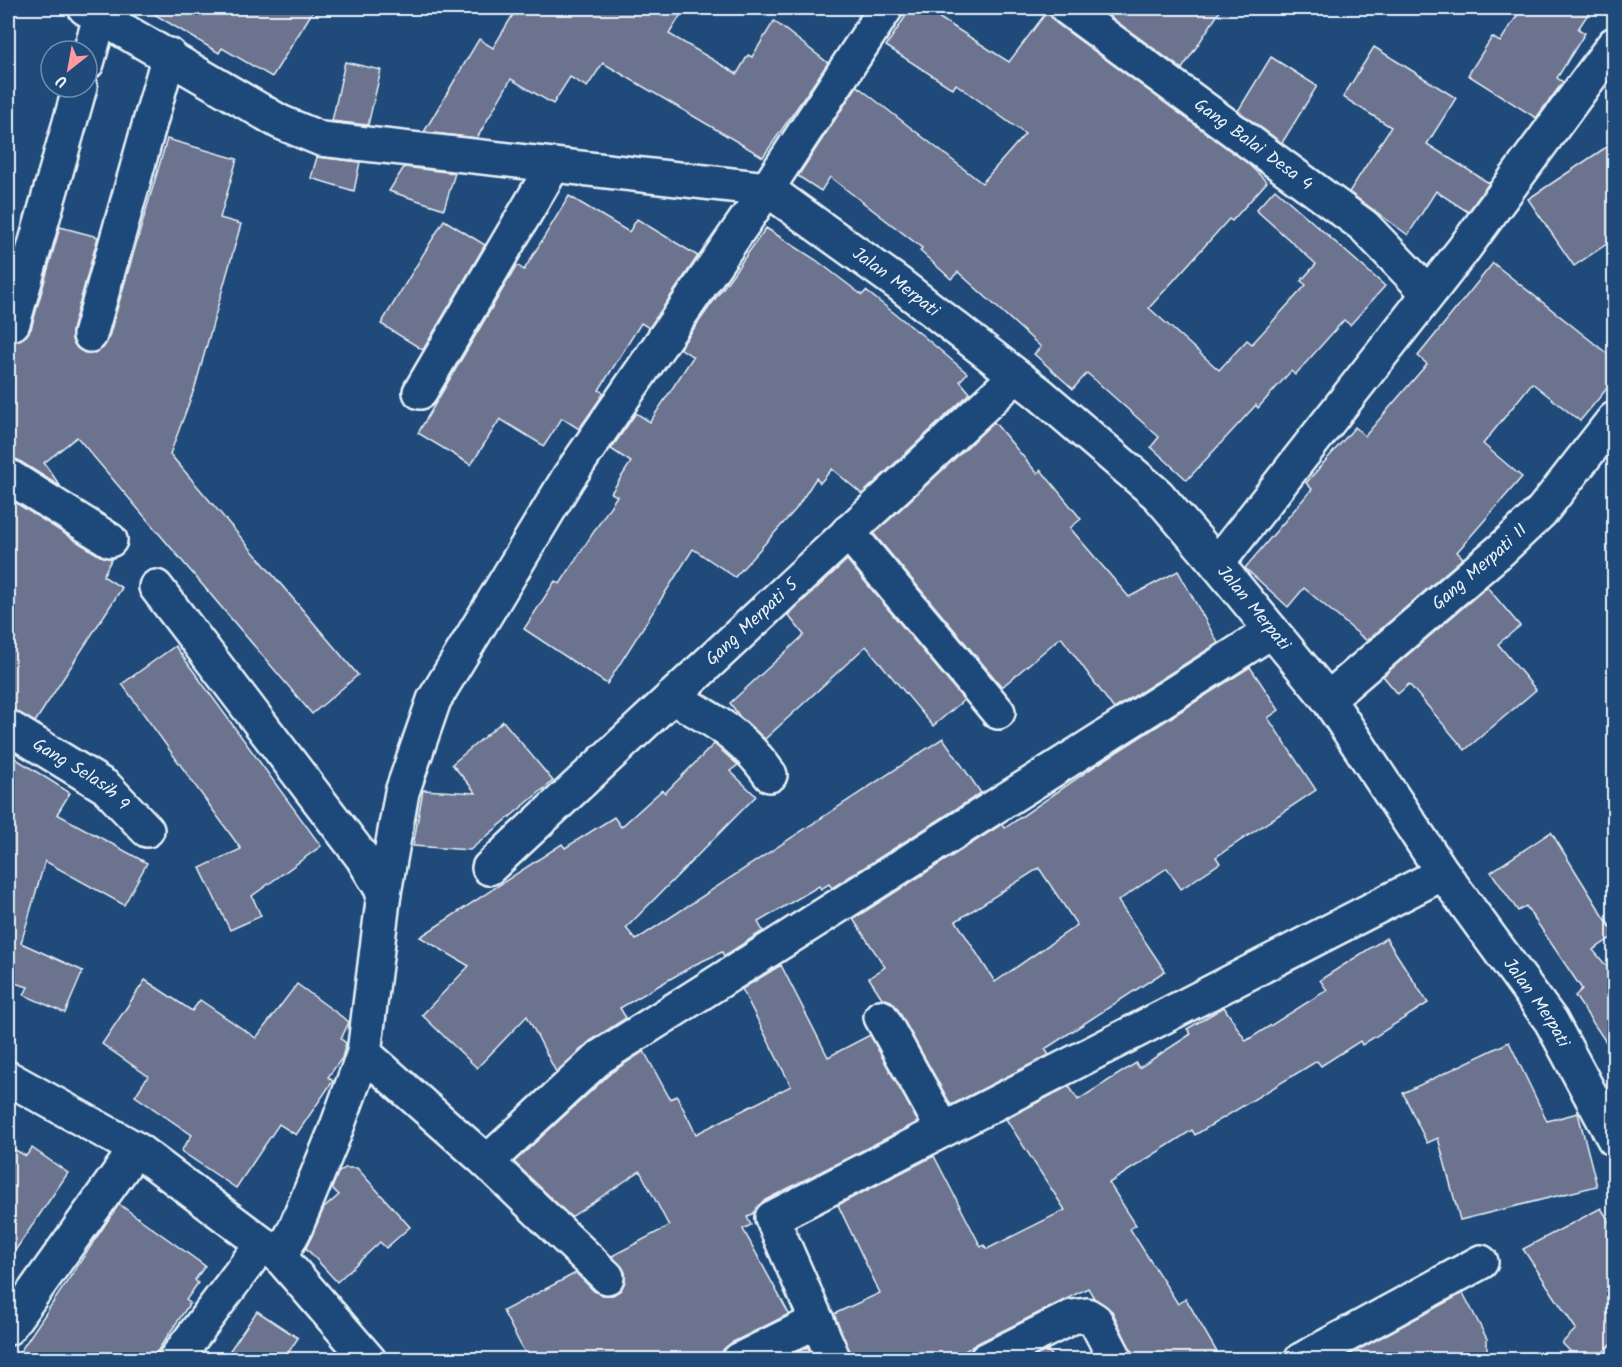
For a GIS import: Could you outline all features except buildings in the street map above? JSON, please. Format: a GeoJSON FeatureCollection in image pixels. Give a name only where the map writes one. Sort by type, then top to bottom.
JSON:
{"type":"FeatureCollection","features":[{"type":"Feature","properties":{"kind":"street"},"geometry":{"type":"LineString","coordinates":[[175,1359],[271,1250],[295,1229],[335,1132],[364,1053],[384,893],[402,792],[434,700],[568,478],[767,189],[886,8]]}},
{"type":"Feature","properties":{"kind":"street","name":"Gang Balai Desa 4"},"geometry":{"type":"LineString","coordinates":[[1067,8],[1364,226],[1428,293]]}},
{"type":"Feature","properties":{"kind":"street"},"geometry":{"type":"LineString","coordinates":[[90,39],[93,12],[280,122],[321,139],[767,189]]}},
{"type":"Feature","properties":{"kind":"street"},"geometry":{"type":"LineString","coordinates":[[1216,564],[1463,250],[1614,44]]}},
{"type":"Feature","properties":{"kind":"street"},"geometry":{"type":"LineString","coordinates":[[90,335],[169,55]]}},
{"type":"Feature","properties":{"kind":"street"},"geometry":{"type":"LineString","coordinates":[[13,322],[77,99]]}},
{"type":"Feature","properties":{"kind":"street"},"geometry":{"type":"LineString","coordinates":[[420,392],[553,166]]}},
{"type":"Feature","properties":{"kind":"street","name":"Jalan Merpati"},"geometry":{"type":"LineString","coordinates":[[767,189],[899,284],[1016,376],[1158,495],[1328,699],[1443,873],[1551,1022],[1611,1124]]}},
{"type":"Feature","properties":{"kind":"street","name":"Gang Merpati 5"},"geometry":{"type":"LineString","coordinates":[[489,868],[1016,376]]}},
{"type":"Feature","properties":{"kind":"street","name":"Gang Merpati II"},"geometry":{"type":"LineString","coordinates":[[1328,699],[1502,549],[1542,511],[1614,419]]}},
{"type":"Feature","properties":{"kind":"street"},"geometry":{"type":"LineString","coordinates":[[8,476],[110,540]]}},
{"type":"Feature","properties":{"kind":"street"},"geometry":{"type":"LineString","coordinates":[[848,532],[998,712]]}},
{"type":"Feature","properties":{"kind":"street"},"geometry":{"type":"LineString","coordinates":[[156,587],[362,857],[384,893]]}},
{"type":"Feature","properties":{"kind":"street"},"geometry":{"type":"LineString","coordinates":[[487,1162],[600,1057],[1272,631]]}},
{"type":"Feature","properties":{"kind":"street"},"geometry":{"type":"LineString","coordinates":[[672,697],[722,724],[752,750],[770,775]]}},
{"type":"Feature","properties":{"kind":"street","name":"Gang Selasih 9"},"geometry":{"type":"LineString","coordinates":[[8,727],[106,787],[147,830]]}},
{"type":"Feature","properties":{"kind":"street"},"geometry":{"type":"LineString","coordinates":[[834,1359],[771,1218],[1443,873]]}},
{"type":"Feature","properties":{"kind":"street"},"geometry":{"type":"LineString","coordinates":[[881,1017],[943,1129]]}},
{"type":"Feature","properties":{"kind":"street"},"geometry":{"type":"LineString","coordinates":[[364,1053],[487,1162],[607,1277]]}},
{"type":"Feature","properties":{"kind":"street"},"geometry":{"type":"LineString","coordinates":[[8,1078],[135,1149],[271,1250],[369,1359]]}},
{"type":"Feature","properties":{"kind":"street"},"geometry":{"type":"LineString","coordinates":[[8,1328],[135,1149]]}},
{"type":"Feature","properties":{"kind":"street"},"geometry":{"type":"LineString","coordinates":[[1301,1359],[1481,1262]]}},
{"type":"Feature","properties":{"kind":"street"},"geometry":{"type":"LineString","coordinates":[[986,1359],[1072,1317],[1086,1315],[1095,1320],[1116,1359]]}},
{"type":"Feature","properties":{"kind":"street"},"geometry":{"type":"LineString","coordinates":[[739,1359],[817,1321]]}}]}
